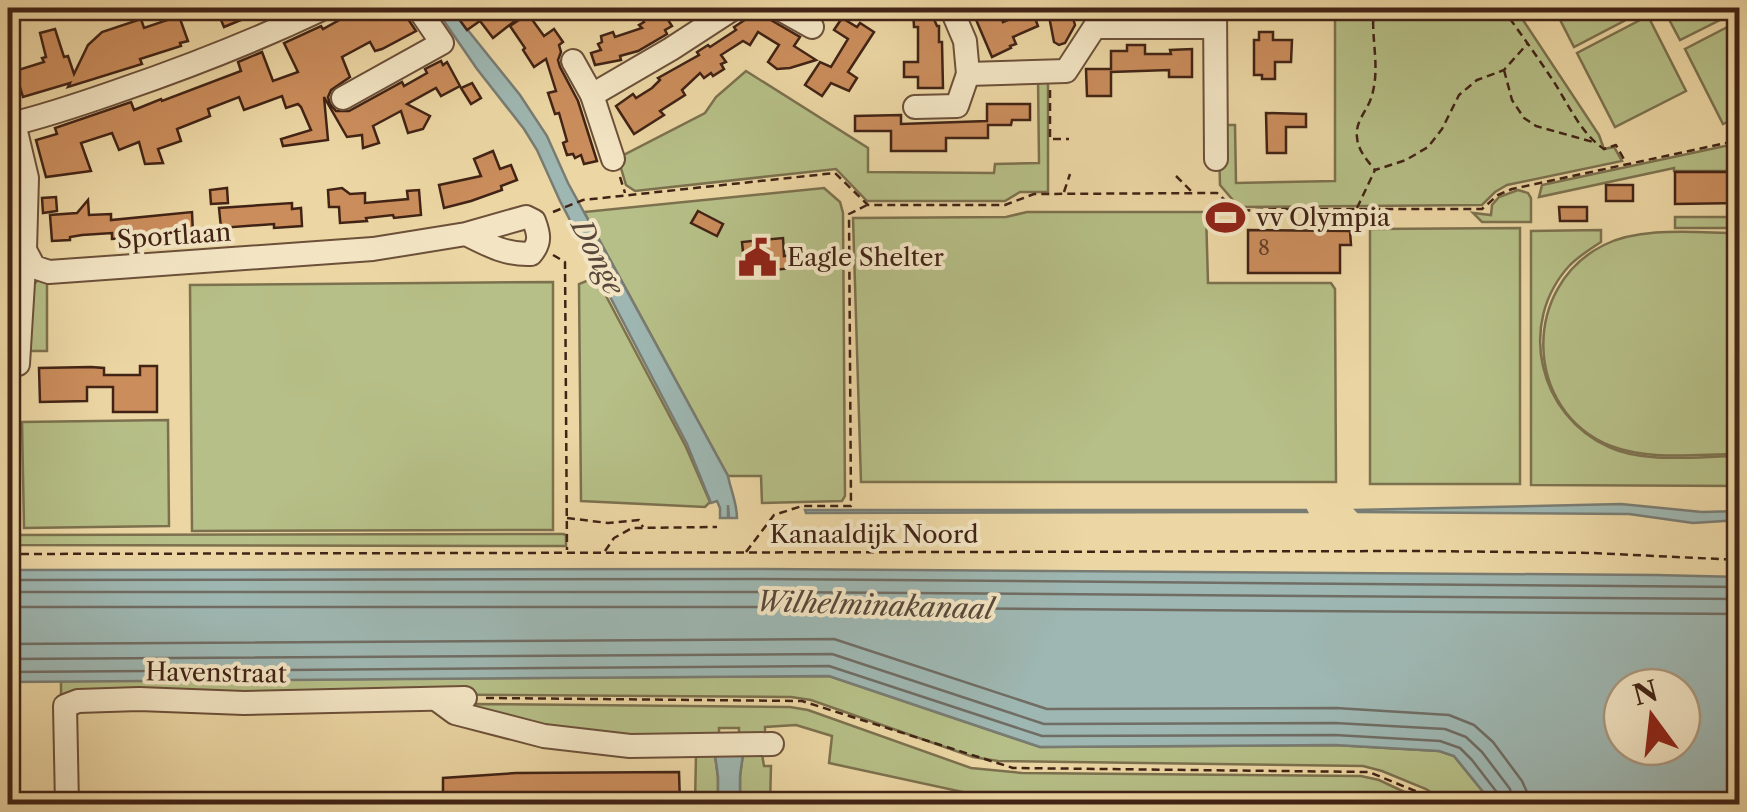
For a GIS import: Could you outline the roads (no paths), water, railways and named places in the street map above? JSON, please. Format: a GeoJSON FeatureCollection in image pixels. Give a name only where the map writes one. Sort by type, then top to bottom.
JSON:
{"type":"FeatureCollection","features":[{"type":"Feature","properties":{"kind":"street"},"geometry":{"type":"LineString","coordinates":[[18,364],[27,178],[11,124],[152,80],[227,52],[284,17],[324,8]]}},
{"type":"Feature","properties":{"kind":"street"},"geometry":{"type":"LineString","coordinates":[[344,98],[442,43],[418,8]]}},
{"type":"Feature","properties":{"kind":"street"},"geometry":{"type":"LineString","coordinates":[[592,95],[734,8]]}},
{"type":"Feature","properties":{"kind":"street"},"geometry":{"type":"LineString","coordinates":[[778,8],[812,27]]}},
{"type":"Feature","properties":{"kind":"street"},"geometry":{"type":"LineString","coordinates":[[915,107],[957,106],[968,74],[964,42],[951,8]]}},
{"type":"Feature","properties":{"kind":"street"},"geometry":{"type":"LineString","coordinates":[[968,74],[1066,71],[1094,28],[1096,17],[1215,17],[1216,159]]}},
{"type":"Feature","properties":{"kind":"street"},"geometry":{"type":"LineString","coordinates":[[573,61],[592,95],[614,159]]}},
{"type":"Feature","properties":{"kind":"street","name":"Sportlaan"},"geometry":{"type":"LineString","coordinates":[[25,250],[34,267],[49,272],[373,249],[466,234],[526,217],[534,221],[538,246]]}},
{"type":"Feature","properties":{"kind":"street","name":"Havenstraat"},"geometry":{"type":"LineString","coordinates":[[67,804],[65,706],[78,701],[244,703],[465,698]]}},
{"type":"Feature","properties":{"kind":"street"},"geometry":{"type":"LineString","coordinates":[[436,699],[454,713],[544,736],[630,746],[772,744]]}},
{"type":"Feature","properties":{"kind":"water","name":"Donge"},"geometry":{"type":"Polygon","coordinates":[[[435,8],[450,8],[520,95],[547,136],[568,183],[728,476],[737,518],[729,518],[728,505],[728,518],[720,518],[717,501],[711,503],[687,444],[537,150],[435,8]]]}},
{"type":"Feature","properties":{"kind":"water"},"geometry":{"type":"Polygon","coordinates":[[[1621,504],[1702,512],[1739,511],[1739,520],[1693,523],[1629,514],[1356,510],[1621,504]]]}},
{"type":"Feature","properties":{"kind":"water"},"geometry":{"type":"Polygon","coordinates":[[[805,510],[1306,510],[1307,512],[806,513],[805,510]]]}},
{"type":"Feature","properties":{"kind":"water","name":"Wilhelminakanaal"},"geometry":{"type":"Polygon","coordinates":[[[763,569],[1739,577],[1739,804],[1493,804],[1454,756],[1439,751],[1335,745],[1040,747],[829,676],[8,682],[8,570],[763,569]]]}},
{"type":"Feature","properties":{"kind":"water"},"geometry":{"type":"Polygon","coordinates":[[[743,754],[740,804],[718,804],[715,755],[743,754]]]}},
{"type":"Feature","properties":{"kind":"place","name":"vv Olympia"},"geometry":{"type":"Point","coordinates":[1226,217]}},
{"type":"Feature","properties":{"kind":"place","name":"Eagle Shelter"},"geometry":{"type":"Point","coordinates":[757,257]}}]}
